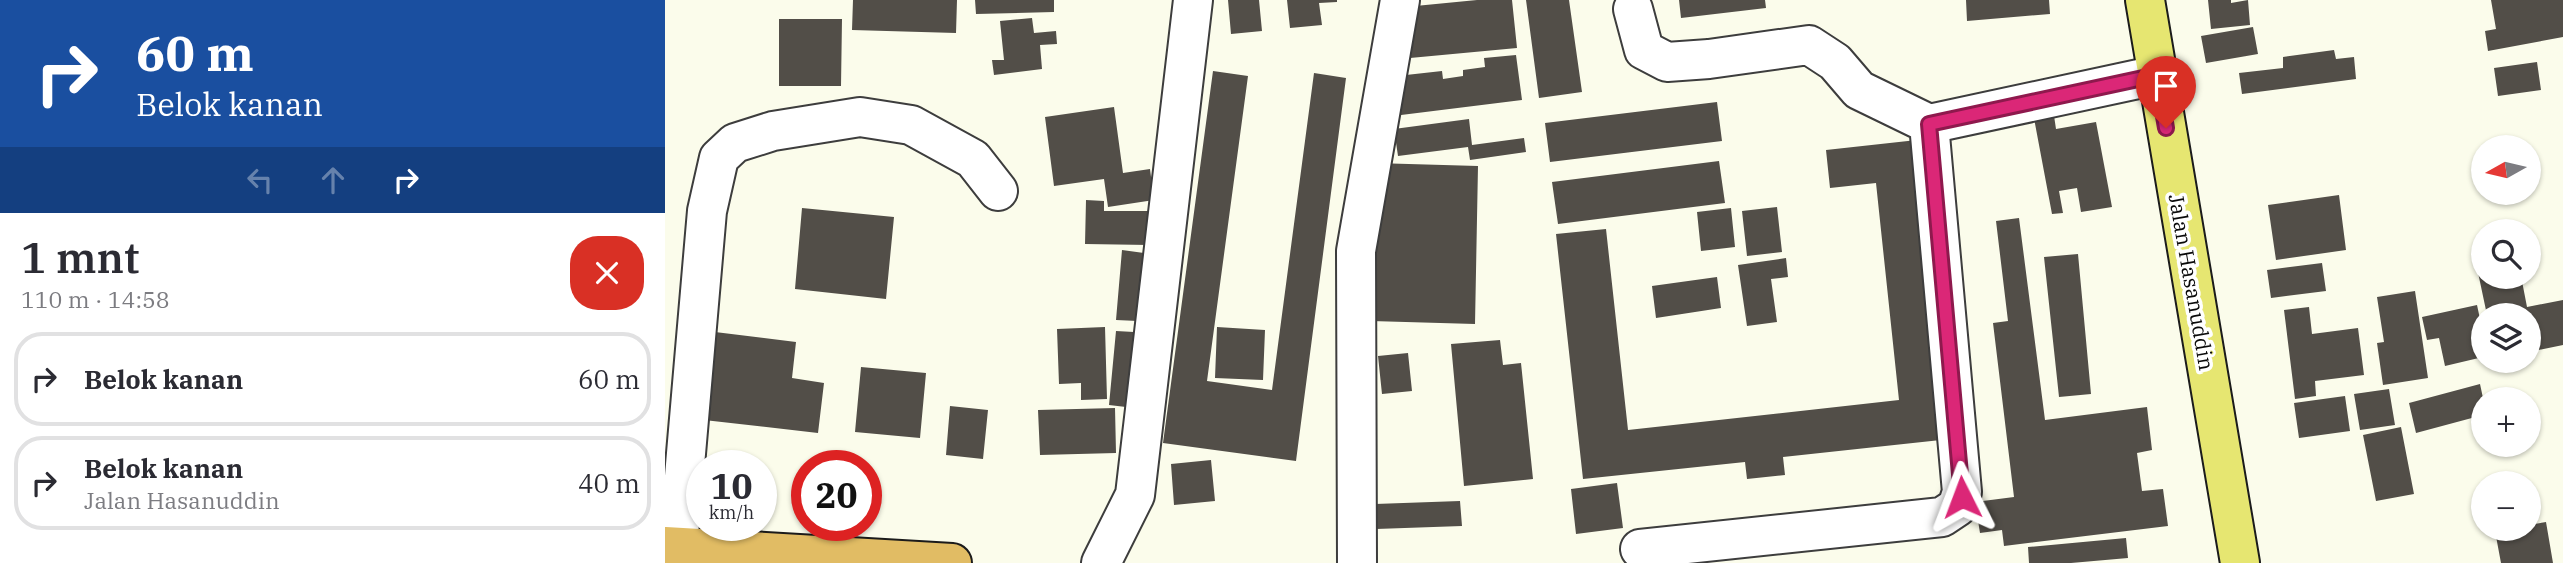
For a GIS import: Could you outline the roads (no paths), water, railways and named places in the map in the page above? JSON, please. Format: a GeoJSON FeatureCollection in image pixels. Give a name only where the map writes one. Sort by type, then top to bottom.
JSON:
{"type":"FeatureCollection","features":[{"type":"Feature","properties":{"kind":"highway"},"geometry":{"type":"LineString","coordinates":[[671,546],[952,563]]}},
{"type":"Feature","properties":{"kind":"main road","name":"Jalan Hasanuddin"},"geometry":{"type":"LineString","coordinates":[[2145,0],[2240,563]]}},
{"type":"Feature","properties":{"kind":"street"},"geometry":{"type":"LineString","coordinates":[[1101,563],[1135,495],[1193,0]]}},
{"type":"Feature","properties":{"kind":"street"},"geometry":{"type":"LineString","coordinates":[[1357,563],[1356,251],[1400,0]]}},
{"type":"Feature","properties":{"kind":"street"},"geometry":{"type":"LineString","coordinates":[[1633,9],[1644,50],[1667,62],[1809,45],[1835,62],[1859,90],[1929,124],[2157,75]]}},
{"type":"Feature","properties":{"kind":"street"},"geometry":{"type":"LineString","coordinates":[[671,546],[707,211],[719,158],[735,143],[773,131],[860,117],[911,124],[973,159],[998,191]]}},
{"type":"Feature","properties":{"kind":"street"},"geometry":{"type":"LineString","coordinates":[[1640,550],[1942,517],[1957,507],[1962,492],[1929,124]]}}]}
